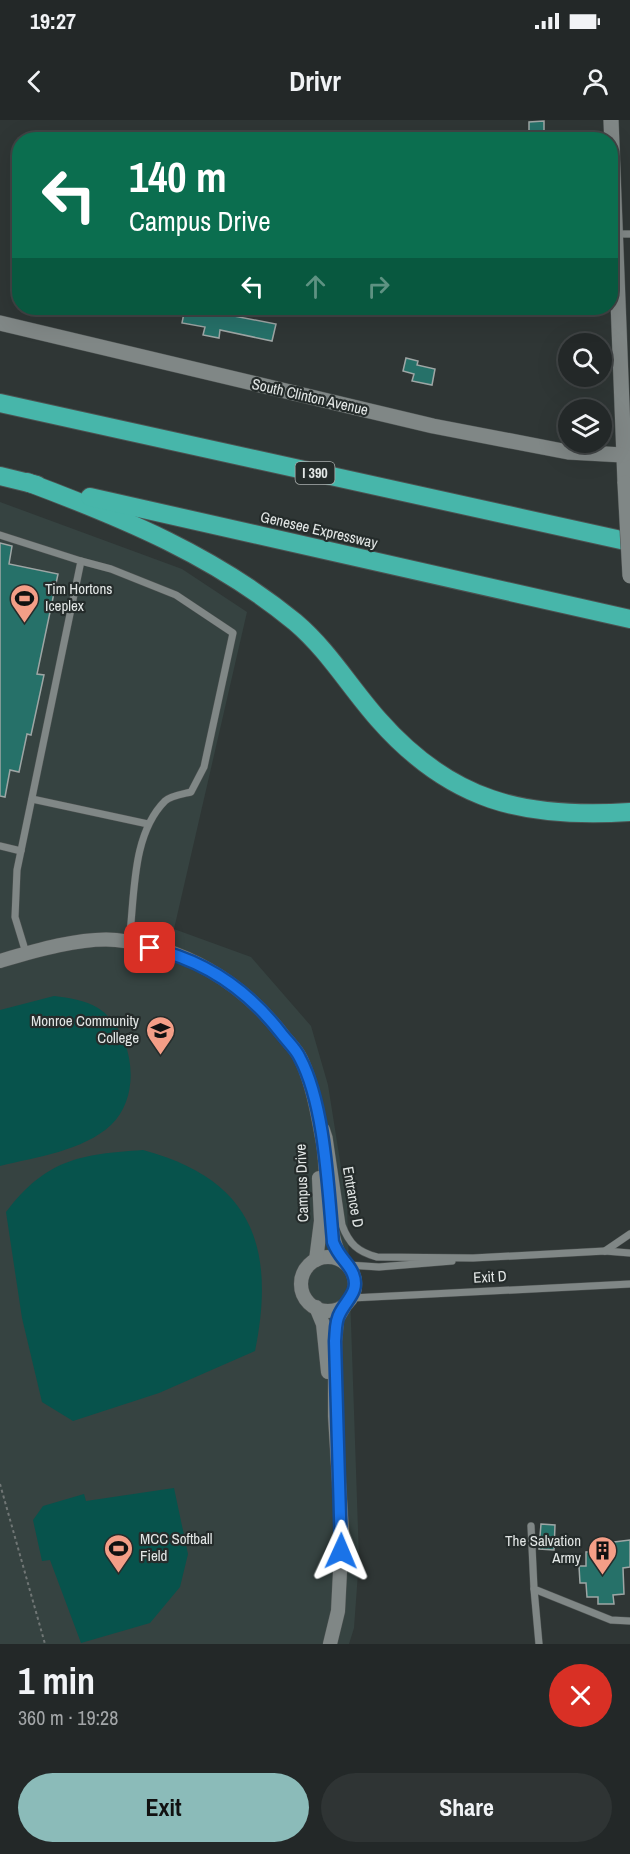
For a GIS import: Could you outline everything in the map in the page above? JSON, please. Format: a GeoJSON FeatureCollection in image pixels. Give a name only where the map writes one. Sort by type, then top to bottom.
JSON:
{"type":"FeatureCollection","features":[{"type":"Feature","properties":{"kind":"highway","name":"I 390"},"geometry":{"type":"LineString","coordinates":[[0,403],[630,542]]}},
{"type":"Feature","properties":{"kind":"highway","name":"Genesee Expressway"},"geometry":{"type":"LineString","coordinates":[[0,476],[630,619]]}},
{"type":"Feature","properties":{"kind":"highway"},"geometry":{"type":"LineString","coordinates":[[27,482],[151,532],[238,579],[297,624],[329,654],[377,718],[410,752],[467,791],[516,807],[538,811],[630,812]]}},
{"type":"Feature","properties":{"kind":"street"},"geometry":{"type":"LineString","coordinates":[[618,186],[623,234],[623,455],[630,576]]}},
{"type":"Feature","properties":{"kind":"street","name":"South Clinton Avenue"},"geometry":{"type":"LineString","coordinates":[[0,323],[433,426],[568,452],[623,455]]}},
{"type":"Feature","properties":{"kind":"street","name":"Campus Drive"},"geometry":{"type":"LineString","coordinates":[[0,961],[49,946],[115,940],[170,952],[220,974],[262,1008],[300,1058],[315,1104],[323,1145],[333,1242],[346,1264]]}},
{"type":"Feature","properties":{"kind":"street","name":"Campus Drive"},"geometry":{"type":"LineString","coordinates":[[315,1104],[321,1221],[316,1260]]}},
{"type":"Feature","properties":{"kind":"street"},"geometry":{"type":"LineString","coordinates":[[335,1416],[336,1327],[340,1313],[349,1301],[355,1281],[346,1264],[333,1257],[316,1260],[304,1272],[302,1281],[306,1299],[316,1307],[330,1311],[349,1301]]}},
{"type":"Feature","properties":{"kind":"street"},"geometry":{"type":"LineString","coordinates":[[316,1307],[323,1324],[335,1416],[342,1532],[339,1611],[330,1644]]}},
{"type":"Feature","properties":{"kind":"lane"},"geometry":{"type":"LineString","coordinates":[[0,535],[111,569],[176,595],[233,633],[204,767],[191,792],[166,799],[148,824],[140,850],[129,943]]}},
{"type":"Feature","properties":{"kind":"lane"},"geometry":{"type":"LineString","coordinates":[[26,953],[15,917],[17,870],[81,561]]}},
{"type":"Feature","properties":{"kind":"lane"},"geometry":{"type":"LineString","coordinates":[[32,799],[148,824]]}},
{"type":"Feature","properties":{"kind":"lane"},"geometry":{"type":"LineString","coordinates":[[0,846],[21,851]]}},
{"type":"Feature","properties":{"kind":"lane","name":"Entrance D"},"geometry":{"type":"LineString","coordinates":[[315,1104],[329,1137],[342,1225],[347,1238],[362,1253],[377,1257],[473,1258],[605,1251],[630,1253]]}},
{"type":"Feature","properties":{"kind":"lane"},"geometry":{"type":"LineString","coordinates":[[605,1251],[630,1234]]}},
{"type":"Feature","properties":{"kind":"lane","name":"Entrance D"},"geometry":{"type":"LineString","coordinates":[[346,1264],[379,1267],[421,1265],[473,1258]]}},
{"type":"Feature","properties":{"kind":"lane","name":"Exit D"},"geometry":{"type":"LineString","coordinates":[[349,1301],[630,1284]]}},
{"type":"Feature","properties":{"kind":"lane"},"geometry":{"type":"LineString","coordinates":[[531,1526],[539,1644]]}},
{"type":"Feature","properties":{"kind":"lane"},"geometry":{"type":"LineString","coordinates":[[534,1589],[610,1620],[630,1621]]}},
{"type":"Feature","properties":{"kind":"path"},"geometry":{"type":"LineString","coordinates":[[0,1484],[2,1499],[45,1644]]}},
{"type":"Feature","properties":{"kind":"shaded area","name":"Monroe Community College"},"geometry":{"type":"Polygon","coordinates":[[[0,502],[182,569],[247,612],[174,929],[251,957],[311,1026],[328,1085],[347,1205],[359,1559],[354,1628],[349,1644],[0,1644],[0,502]]]}},
{"type":"Feature","properties":{"kind":"green space"},"geometry":{"type":"Polygon","coordinates":[[[54,996],[88,1003],[110,1018],[120,1032],[130,1064],[128,1097],[121,1112],[100,1134],[58,1152],[0,1166],[0,1010],[54,996]]]}},
{"type":"Feature","properties":{"kind":"green space"},"geometry":{"type":"Polygon","coordinates":[[[143,1150],[180,1163],[209,1179],[232,1199],[248,1222],[258,1249],[262,1280],[261,1314],[255,1351],[159,1393],[73,1421],[42,1402],[22,1318],[6,1212],[36,1181],[66,1163],[83,1157],[143,1150]]]}},
{"type":"Feature","properties":{"kind":"green space","name":"MCC Softball Field"},"geometry":{"type":"Polygon","coordinates":[[[174,1488],[188,1554],[180,1587],[150,1623],[81,1643],[50,1560],[42,1561],[33,1520],[43,1506],[84,1494],[86,1501],[174,1488]]]}},
{"type":"Feature","properties":{"kind":"building"},"geometry":{"type":"Polygon","coordinates":[[[544,121],[544,132],[529,132],[529,122],[544,121]]]}},
{"type":"Feature","properties":{"kind":"building"},"geometry":{"type":"Polygon","coordinates":[[[184,315],[228,315],[276,324],[272,341],[220,330],[219,338],[203,335],[205,327],[182,323],[184,315]]]}},
{"type":"Feature","properties":{"kind":"building"},"geometry":{"type":"Polygon","coordinates":[[[406,358],[418,361],[417,365],[435,369],[432,385],[412,381],[414,374],[403,371],[406,358]]]}},
{"type":"Feature","properties":{"kind":"building","name":"Tim Hortons Iceplex"},"geometry":{"type":"Polygon","coordinates":[[[0,543],[12,546],[9,564],[58,574],[37,674],[44,675],[31,735],[27,734],[19,772],[10,770],[5,797],[0,796],[0,543]]]}},
{"type":"Feature","properties":{"kind":"building"},"geometry":{"type":"Polygon","coordinates":[[[541,1524],[555,1525],[554,1550],[539,1549],[541,1524]]]}},
{"type":"Feature","properties":{"kind":"building","name":"The Salvation Army"},"geometry":{"type":"Polygon","coordinates":[[[630,1540],[630,1567],[623,1568],[624,1594],[613,1595],[614,1604],[598,1604],[598,1597],[587,1597],[586,1583],[580,1583],[579,1566],[586,1566],[586,1552],[603,1551],[606,1543],[630,1540]]]}},
{"type":"Feature","properties":{"kind":"place","name":"Tim Hortons Iceplex"},"geometry":{"type":"Point","coordinates":[24,624]}},
{"type":"Feature","properties":{"kind":"place","name":"Monroe Community College"},"geometry":{"type":"Point","coordinates":[160,1056]}},
{"type":"Feature","properties":{"kind":"place","name":"MCC Softball Field"},"geometry":{"type":"Point","coordinates":[119,1574]}},
{"type":"Feature","properties":{"kind":"place","name":"The Salvation Army"},"geometry":{"type":"Point","coordinates":[602,1576]}},
{"type":"Feature","properties":{"kind":"route"},"geometry":{"type":"LineString","coordinates":[[150,948],[170,952],[220,974],[262,1008],[300,1058],[315,1104],[327,1172],[333,1242],[339,1256],[353,1272],[355,1281],[352,1298],[337,1319],[335,1341],[337,1370],[335,1416],[342,1532],[341,1551]]}}]}
